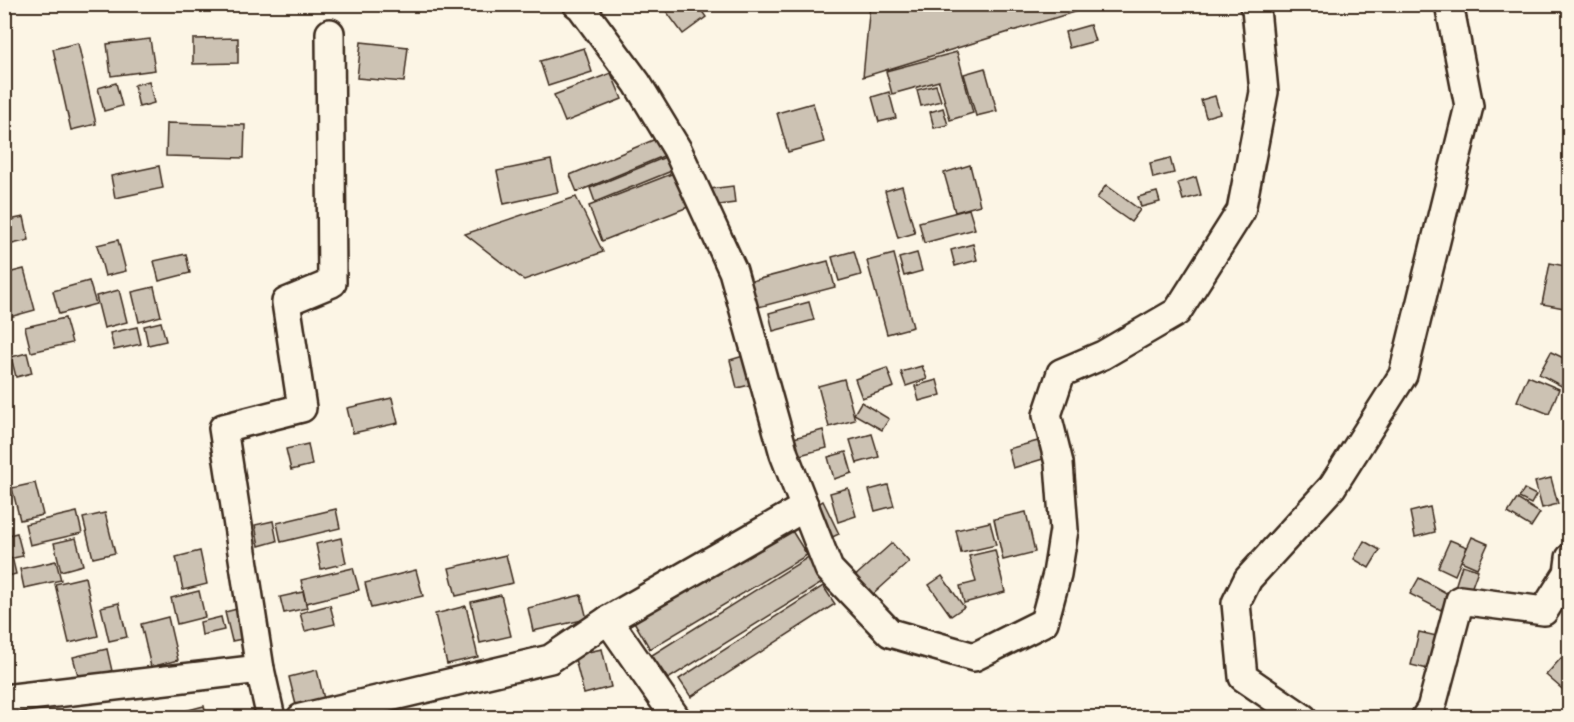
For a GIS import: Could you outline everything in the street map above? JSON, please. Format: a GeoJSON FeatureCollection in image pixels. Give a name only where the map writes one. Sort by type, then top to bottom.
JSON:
{"type":"FeatureCollection","features":[{"type":"Feature","properties":{"kind":"street"},"geometry":{"type":"LineString","coordinates":[[577,4],[637,83],[677,149],[733,272],[784,454],[829,570],[890,633],[974,657],[1044,622],[1057,574],[1064,530],[1059,463],[1047,415],[1061,373],[1103,354],[1177,312],[1240,211],[1264,92],[1256,9],[1253,4]]}},
{"type":"Feature","properties":{"kind":"street"},"geometry":{"type":"LineString","coordinates":[[1303,717],[1242,676],[1236,603],[1248,579],[1332,487],[1403,375],[1469,106],[1449,4]]}},
{"type":"Feature","properties":{"kind":"street"},"geometry":{"type":"LineString","coordinates":[[271,717],[260,669],[223,428],[302,408],[286,302],[332,283],[330,33]]}},
{"type":"Feature","properties":{"kind":"street"},"geometry":{"type":"LineString","coordinates":[[301,717],[550,659],[608,620],[805,507]]}},
{"type":"Feature","properties":{"kind":"street"},"geometry":{"type":"LineString","coordinates":[[1425,717],[1431,709],[1460,600],[1544,611],[1568,573],[1569,558]]}},
{"type":"Feature","properties":{"kind":"street"},"geometry":{"type":"LineString","coordinates":[[608,620],[676,717]]}},
{"type":"Feature","properties":{"kind":"street"},"geometry":{"type":"LineString","coordinates":[[4,699],[260,669]]}},
{"type":"Feature","properties":{"kind":"building"},"geometry":{"type":"Polygon","coordinates":[[[675,4],[697,4],[706,17],[683,34],[666,11],[675,4]]]}},
{"type":"Feature","properties":{"kind":"building"},"geometry":{"type":"Polygon","coordinates":[[[870,4],[1100,4],[863,77],[870,4]]]}},
{"type":"Feature","properties":{"kind":"building"},"geometry":{"type":"Polygon","coordinates":[[[1090,25],[1095,41],[1069,48],[1065,32],[1090,25]]]}},
{"type":"Feature","properties":{"kind":"building"},"geometry":{"type":"Polygon","coordinates":[[[238,38],[238,63],[193,64],[193,39],[238,38]]]}},
{"type":"Feature","properties":{"kind":"building"},"geometry":{"type":"Polygon","coordinates":[[[150,39],[155,70],[111,76],[107,44],[150,39]]]}},
{"type":"Feature","properties":{"kind":"building"},"geometry":{"type":"Polygon","coordinates":[[[361,42],[408,47],[404,82],[357,78],[361,42]]]}},
{"type":"Feature","properties":{"kind":"building"},"geometry":{"type":"Polygon","coordinates":[[[78,43],[96,124],[71,130],[53,49],[78,43]]]}},
{"type":"Feature","properties":{"kind":"building"},"geometry":{"type":"Polygon","coordinates":[[[584,48],[592,72],[548,86],[540,61],[584,48]]]}},
{"type":"Feature","properties":{"kind":"building"},"geometry":{"type":"Polygon","coordinates":[[[957,52],[973,113],[950,120],[939,81],[892,94],[886,71],[957,52]]]}},
{"type":"Feature","properties":{"kind":"building"},"geometry":{"type":"Polygon","coordinates":[[[985,68],[997,111],[976,116],[964,74],[985,68]]]}},
{"type":"Feature","properties":{"kind":"building"},"geometry":{"type":"Polygon","coordinates":[[[611,73],[622,99],[565,122],[554,95],[611,73]]]}},
{"type":"Feature","properties":{"kind":"building"},"geometry":{"type":"Polygon","coordinates":[[[149,81],[154,103],[139,107],[134,85],[149,81]]]}},
{"type":"Feature","properties":{"kind":"building"},"geometry":{"type":"Polygon","coordinates":[[[116,83],[122,106],[104,111],[98,88],[116,83]]]}},
{"type":"Feature","properties":{"kind":"building"},"geometry":{"type":"Polygon","coordinates":[[[936,85],[941,101],[921,106],[917,90],[936,85]]]}},
{"type":"Feature","properties":{"kind":"building"},"geometry":{"type":"Polygon","coordinates":[[[889,92],[896,118],[879,122],[872,97],[889,92]]]}},
{"type":"Feature","properties":{"kind":"building"},"geometry":{"type":"Polygon","coordinates":[[[1215,96],[1220,113],[1206,117],[1201,100],[1215,96]]]}},
{"type":"Feature","properties":{"kind":"building"},"geometry":{"type":"Polygon","coordinates":[[[813,103],[824,142],[788,152],[777,113],[813,103]]]}},
{"type":"Feature","properties":{"kind":"building"},"geometry":{"type":"Polygon","coordinates":[[[943,108],[948,125],[934,128],[930,112],[943,108]]]}},
{"type":"Feature","properties":{"kind":"building"},"geometry":{"type":"Polygon","coordinates":[[[167,123],[245,125],[244,158],[166,156],[167,123]]]}},
{"type":"Feature","properties":{"kind":"building"},"geometry":{"type":"Polygon","coordinates":[[[658,138],[666,155],[577,192],[570,175],[658,138]]]}},
{"type":"Feature","properties":{"kind":"building"},"geometry":{"type":"Polygon","coordinates":[[[668,156],[674,170],[595,202],[590,188],[668,156]]]}},
{"type":"Feature","properties":{"kind":"building"},"geometry":{"type":"Polygon","coordinates":[[[1170,158],[1174,173],[1153,178],[1150,163],[1170,158]]]}},
{"type":"Feature","properties":{"kind":"building"},"geometry":{"type":"Polygon","coordinates":[[[551,160],[558,192],[504,204],[497,171],[551,160]]]}},
{"type":"Feature","properties":{"kind":"building"},"geometry":{"type":"Polygon","coordinates":[[[970,165],[980,205],[955,212],[944,173],[970,165]]]}},
{"type":"Feature","properties":{"kind":"building"},"geometry":{"type":"Polygon","coordinates":[[[159,166],[163,188],[115,198],[111,176],[159,166]]]}},
{"type":"Feature","properties":{"kind":"building"},"geometry":{"type":"Polygon","coordinates":[[[674,173],[688,207],[602,241],[589,206],[674,173]]]}},
{"type":"Feature","properties":{"kind":"building"},"geometry":{"type":"Polygon","coordinates":[[[1196,177],[1201,195],[1183,200],[1178,183],[1196,177]]]}},
{"type":"Feature","properties":{"kind":"building"},"geometry":{"type":"Polygon","coordinates":[[[1106,185],[1140,210],[1131,222],[1097,198],[1106,185]]]}},
{"type":"Feature","properties":{"kind":"building"},"geometry":{"type":"Polygon","coordinates":[[[733,186],[735,203],[711,206],[710,189],[733,186]]]}},
{"type":"Feature","properties":{"kind":"building"},"geometry":{"type":"Polygon","coordinates":[[[902,186],[915,233],[898,238],[885,191],[902,186]]]}},
{"type":"Feature","properties":{"kind":"building"},"geometry":{"type":"Polygon","coordinates":[[[1157,192],[1160,202],[1141,207],[1138,197],[1157,192]]]}},
{"type":"Feature","properties":{"kind":"building"},"geometry":{"type":"Polygon","coordinates":[[[576,197],[603,252],[524,280],[465,234],[576,197]]]}},
{"type":"Feature","properties":{"kind":"building"},"geometry":{"type":"Polygon","coordinates":[[[969,209],[975,229],[924,243],[919,222],[969,209]]]}},
{"type":"Feature","properties":{"kind":"building"},"geometry":{"type":"Polygon","coordinates":[[[24,217],[29,240],[4,246],[4,221],[24,217]]]}},
{"type":"Feature","properties":{"kind":"building"},"geometry":{"type":"Polygon","coordinates":[[[118,240],[126,271],[105,276],[97,245],[118,240]]]}},
{"type":"Feature","properties":{"kind":"building"},"geometry":{"type":"Polygon","coordinates":[[[973,244],[977,260],[955,266],[951,250],[973,244]]]}},
{"type":"Feature","properties":{"kind":"building"},"geometry":{"type":"Polygon","coordinates":[[[854,251],[861,275],[839,281],[832,257],[854,251]]]}},
{"type":"Feature","properties":{"kind":"building"},"geometry":{"type":"Polygon","coordinates":[[[917,253],[922,271],[904,276],[899,258],[917,253]]]}},
{"type":"Feature","properties":{"kind":"building"},"geometry":{"type":"Polygon","coordinates":[[[186,254],[190,273],[159,281],[154,261],[186,254]]]}},
{"type":"Feature","properties":{"kind":"building"},"geometry":{"type":"Polygon","coordinates":[[[894,254],[913,327],[887,334],[867,261],[894,254]]]}},
{"type":"Feature","properties":{"kind":"building"},"geometry":{"type":"Polygon","coordinates":[[[828,261],[835,287],[751,309],[744,283],[828,261]]]}},
{"type":"Feature","properties":{"kind":"building"},"geometry":{"type":"Polygon","coordinates":[[[1550,263],[1570,267],[1570,309],[1542,304],[1550,263]]]}},
{"type":"Feature","properties":{"kind":"building"},"geometry":{"type":"Polygon","coordinates":[[[24,269],[35,310],[6,318],[4,274],[24,269]]]}},
{"type":"Feature","properties":{"kind":"building"},"geometry":{"type":"Polygon","coordinates":[[[89,281],[96,304],[59,314],[53,291],[89,281]]]}},
{"type":"Feature","properties":{"kind":"building"},"geometry":{"type":"Polygon","coordinates":[[[154,287],[161,316],[139,322],[132,292],[154,287]]]}},
{"type":"Feature","properties":{"kind":"building"},"geometry":{"type":"Polygon","coordinates":[[[119,290],[127,322],[104,328],[96,296],[119,290]]]}},
{"type":"Feature","properties":{"kind":"building"},"geometry":{"type":"Polygon","coordinates":[[[809,302],[814,320],[773,331],[769,313],[809,302]]]}},
{"type":"Feature","properties":{"kind":"building"},"geometry":{"type":"Polygon","coordinates":[[[65,318],[72,343],[31,352],[25,327],[65,318]]]}},
{"type":"Feature","properties":{"kind":"building"},"geometry":{"type":"Polygon","coordinates":[[[161,322],[166,341],[148,345],[144,326],[161,322]]]}},
{"type":"Feature","properties":{"kind":"building"},"geometry":{"type":"Polygon","coordinates":[[[137,327],[141,344],[114,350],[110,333],[137,327]]]}},
{"type":"Feature","properties":{"kind":"building"},"geometry":{"type":"Polygon","coordinates":[[[1551,352],[1570,361],[1570,383],[1567,389],[1539,374],[1551,352]]]}},
{"type":"Feature","properties":{"kind":"building"},"geometry":{"type":"Polygon","coordinates":[[[27,353],[32,373],[16,377],[11,357],[27,353]]]}},
{"type":"Feature","properties":{"kind":"building"},"geometry":{"type":"Polygon","coordinates":[[[750,354],[758,383],[737,388],[730,360],[750,354]]]}},
{"type":"Feature","properties":{"kind":"building"},"geometry":{"type":"Polygon","coordinates":[[[922,366],[927,379],[906,386],[901,372],[922,366]]]}},
{"type":"Feature","properties":{"kind":"building"},"geometry":{"type":"Polygon","coordinates":[[[887,368],[894,387],[862,398],[855,379],[887,368]]]}},
{"type":"Feature","properties":{"kind":"building"},"geometry":{"type":"Polygon","coordinates":[[[1528,376],[1559,389],[1549,414],[1517,401],[1528,376]]]}},
{"type":"Feature","properties":{"kind":"building"},"geometry":{"type":"Polygon","coordinates":[[[844,379],[855,420],[829,427],[818,386],[844,379]]]}},
{"type":"Feature","properties":{"kind":"building"},"geometry":{"type":"Polygon","coordinates":[[[937,380],[941,395],[919,401],[915,386],[937,380]]]}},
{"type":"Feature","properties":{"kind":"building"},"geometry":{"type":"Polygon","coordinates":[[[392,398],[398,423],[353,433],[347,408],[392,398]]]}},
{"type":"Feature","properties":{"kind":"building"},"geometry":{"type":"Polygon","coordinates":[[[861,402],[889,419],[882,430],[854,414],[861,402]]]}},
{"type":"Feature","properties":{"kind":"building"},"geometry":{"type":"Polygon","coordinates":[[[823,430],[827,448],[788,458],[783,441],[823,430]]]}},
{"type":"Feature","properties":{"kind":"building"},"geometry":{"type":"Polygon","coordinates":[[[872,434],[879,457],[857,463],[850,440],[872,434]]]}},
{"type":"Feature","properties":{"kind":"building"},"geometry":{"type":"Polygon","coordinates":[[[1038,441],[1043,459],[1013,468],[1008,449],[1038,441]]]}},
{"type":"Feature","properties":{"kind":"building"},"geometry":{"type":"Polygon","coordinates":[[[308,444],[312,465],[291,470],[286,449],[308,444]]]}},
{"type":"Feature","properties":{"kind":"building"},"geometry":{"type":"Polygon","coordinates":[[[846,452],[852,473],[834,479],[828,457],[846,452]]]}},
{"type":"Feature","properties":{"kind":"building"},"geometry":{"type":"Polygon","coordinates":[[[1551,478],[1558,504],[1542,508],[1535,482],[1551,478]]]}},
{"type":"Feature","properties":{"kind":"building"},"geometry":{"type":"Polygon","coordinates":[[[35,483],[43,515],[20,520],[12,488],[35,483]]]}},
{"type":"Feature","properties":{"kind":"building"},"geometry":{"type":"Polygon","coordinates":[[[888,485],[894,506],[875,511],[869,490],[888,485]]]}},
{"type":"Feature","properties":{"kind":"building"},"geometry":{"type":"Polygon","coordinates":[[[848,488],[856,516],[838,522],[830,493],[848,488]]]}},
{"type":"Feature","properties":{"kind":"building"},"geometry":{"type":"Polygon","coordinates":[[[1524,489],[1536,495],[1531,504],[1519,498],[1524,489]]]}},
{"type":"Feature","properties":{"kind":"building"},"geometry":{"type":"Polygon","coordinates":[[[1517,499],[1540,513],[1531,527],[1508,513],[1517,499]]]}},
{"type":"Feature","properties":{"kind":"building"},"geometry":{"type":"Polygon","coordinates":[[[823,501],[839,534],[826,540],[810,508],[823,501]]]}},
{"type":"Feature","properties":{"kind":"building"},"geometry":{"type":"Polygon","coordinates":[[[1430,507],[1435,532],[1415,537],[1410,512],[1430,507]]]}},
{"type":"Feature","properties":{"kind":"building"},"geometry":{"type":"Polygon","coordinates":[[[336,509],[340,528],[281,542],[277,523],[336,509]]]}},
{"type":"Feature","properties":{"kind":"building"},"geometry":{"type":"Polygon","coordinates":[[[77,512],[82,533],[30,545],[25,524],[77,512]]]}},
{"type":"Feature","properties":{"kind":"building"},"geometry":{"type":"Polygon","coordinates":[[[1026,512],[1035,552],[1003,560],[994,519],[1026,512]]]}},
{"type":"Feature","properties":{"kind":"building"},"geometry":{"type":"Polygon","coordinates":[[[105,513],[115,553],[93,558],[83,518],[105,513]]]}},
{"type":"Feature","properties":{"kind":"building"},"geometry":{"type":"Polygon","coordinates":[[[273,521],[277,541],[259,546],[255,525],[273,521]]]}},
{"type":"Feature","properties":{"kind":"building"},"geometry":{"type":"Polygon","coordinates":[[[990,522],[996,545],[961,553],[956,530],[990,522]]]}},
{"type":"Feature","properties":{"kind":"building"},"geometry":{"type":"Polygon","coordinates":[[[4,523],[16,574],[4,577],[4,523]]]}},
{"type":"Feature","properties":{"kind":"building"},"geometry":{"type":"Polygon","coordinates":[[[789,526],[807,555],[650,649],[633,620],[789,526]]]}},
{"type":"Feature","properties":{"kind":"building"},"geometry":{"type":"Polygon","coordinates":[[[17,533],[23,556],[8,559],[4,536],[17,533]]]}},
{"type":"Feature","properties":{"kind":"building"},"geometry":{"type":"Polygon","coordinates":[[[1472,537],[1488,544],[1477,568],[1461,561],[1472,537]]]}},
{"type":"Feature","properties":{"kind":"building"},"geometry":{"type":"Polygon","coordinates":[[[76,538],[83,565],[61,571],[54,543],[76,538]]]}},
{"type":"Feature","properties":{"kind":"building"},"geometry":{"type":"Polygon","coordinates":[[[341,538],[346,563],[321,569],[316,544],[341,538]]]}},
{"type":"Feature","properties":{"kind":"building"},"geometry":{"type":"Polygon","coordinates":[[[1450,540],[1467,547],[1455,575],[1438,567],[1450,540]]]}},
{"type":"Feature","properties":{"kind":"building"},"geometry":{"type":"Polygon","coordinates":[[[1364,541],[1380,550],[1369,568],[1354,559],[1364,541]]]}},
{"type":"Feature","properties":{"kind":"building"},"geometry":{"type":"Polygon","coordinates":[[[892,543],[909,562],[869,598],[852,579],[892,543]]]}},
{"type":"Feature","properties":{"kind":"building"},"geometry":{"type":"Polygon","coordinates":[[[995,550],[1005,592],[964,603],[960,586],[976,582],[969,556],[995,550]]]}},
{"type":"Feature","properties":{"kind":"building"},"geometry":{"type":"Polygon","coordinates":[[[200,551],[207,584],[183,590],[176,557],[200,551]]]}},
{"type":"Feature","properties":{"kind":"building"},"geometry":{"type":"Polygon","coordinates":[[[506,555],[513,583],[456,596],[449,568],[506,555]]]}},
{"type":"Feature","properties":{"kind":"building"},"geometry":{"type":"Polygon","coordinates":[[[810,556],[825,581],[668,679],[652,655],[810,556]]]}},
{"type":"Feature","properties":{"kind":"building"},"geometry":{"type":"Polygon","coordinates":[[[56,561],[61,580],[24,588],[20,569],[56,561]]]}},
{"type":"Feature","properties":{"kind":"building"},"geometry":{"type":"Polygon","coordinates":[[[1462,565],[1478,570],[1470,592],[1455,587],[1462,565]]]}},
{"type":"Feature","properties":{"kind":"building"},"geometry":{"type":"Polygon","coordinates":[[[353,568],[359,590],[306,603],[301,580],[353,568]]]}},
{"type":"Feature","properties":{"kind":"building"},"geometry":{"type":"Polygon","coordinates":[[[416,570],[423,596],[371,608],[365,583],[416,570]]]}},
{"type":"Feature","properties":{"kind":"building"},"geometry":{"type":"Polygon","coordinates":[[[942,576],[964,607],[951,616],[929,585],[942,576]]]}},
{"type":"Feature","properties":{"kind":"building"},"geometry":{"type":"Polygon","coordinates":[[[85,577],[98,636],[69,643],[55,584],[85,577]]]}},
{"type":"Feature","properties":{"kind":"building"},"geometry":{"type":"Polygon","coordinates":[[[1419,578],[1450,595],[1441,610],[1410,594],[1419,578]]]}},
{"type":"Feature","properties":{"kind":"building"},"geometry":{"type":"Polygon","coordinates":[[[823,586],[835,604],[691,697],[679,679],[823,586]]]}},
{"type":"Feature","properties":{"kind":"building"},"geometry":{"type":"Polygon","coordinates":[[[199,591],[205,617],[177,624],[171,598],[199,591]]]}},
{"type":"Feature","properties":{"kind":"building"},"geometry":{"type":"Polygon","coordinates":[[[303,592],[307,608],[284,613],[280,597],[303,592]]]}},
{"type":"Feature","properties":{"kind":"building"},"geometry":{"type":"Polygon","coordinates":[[[501,595],[511,636],[480,643],[471,602],[501,595]]]}},
{"type":"Feature","properties":{"kind":"building"},"geometry":{"type":"Polygon","coordinates":[[[581,595],[587,619],[533,631],[528,608],[581,595]]]}},
{"type":"Feature","properties":{"kind":"building"},"geometry":{"type":"Polygon","coordinates":[[[119,603],[127,637],[109,641],[101,607],[119,603]]]}},
{"type":"Feature","properties":{"kind":"building"},"geometry":{"type":"Polygon","coordinates":[[[330,605],[335,624],[305,631],[300,613],[330,605]]]}},
{"type":"Feature","properties":{"kind":"building"},"geometry":{"type":"Polygon","coordinates":[[[466,606],[478,657],[447,664],[435,614],[466,606]]]}},
{"type":"Feature","properties":{"kind":"building"},"geometry":{"type":"Polygon","coordinates":[[[241,608],[247,638],[232,641],[225,612],[241,608]]]}},
{"type":"Feature","properties":{"kind":"building"},"geometry":{"type":"Polygon","coordinates":[[[168,617],[178,660],[151,667],[141,624],[168,617]]]}},
{"type":"Feature","properties":{"kind":"building"},"geometry":{"type":"Polygon","coordinates":[[[221,617],[224,630],[202,635],[200,622],[221,617]]]}},
{"type":"Feature","properties":{"kind":"building"},"geometry":{"type":"Polygon","coordinates":[[[1419,632],[1441,637],[1432,670],[1411,665],[1419,632]]]}},
{"type":"Feature","properties":{"kind":"building"},"geometry":{"type":"Polygon","coordinates":[[[107,649],[112,671],[79,679],[73,657],[107,649]]]}},
{"type":"Feature","properties":{"kind":"building"},"geometry":{"type":"Polygon","coordinates":[[[602,649],[611,687],[584,694],[574,655],[602,649]]]}},
{"type":"Feature","properties":{"kind":"building"},"geometry":{"type":"Polygon","coordinates":[[[1561,658],[1570,666],[1569,695],[1546,675],[1561,658]]]}},
{"type":"Feature","properties":{"kind":"building"},"geometry":{"type":"Polygon","coordinates":[[[317,670],[326,707],[298,713],[289,677],[317,670]]]}},
{"type":"Feature","properties":{"kind":"building"},"geometry":{"type":"Polygon","coordinates":[[[204,706],[207,718],[174,718],[173,714],[204,706]]]}},
{"type":"Feature","properties":{"kind":"building"},"geometry":{"type":"Polygon","coordinates":[[[159,710],[161,718],[131,718],[159,710]]]}}]}
